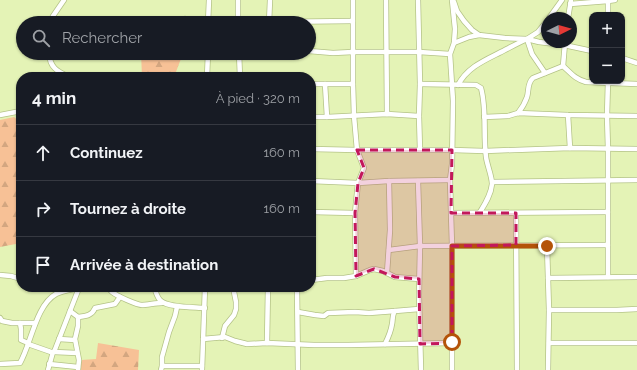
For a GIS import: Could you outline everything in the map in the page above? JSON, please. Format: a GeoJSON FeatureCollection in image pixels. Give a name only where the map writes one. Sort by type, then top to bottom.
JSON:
{"type":"FeatureCollection","features":[{"type":"Feature","properties":{"kind":"street"},"geometry":{"type":"LineString","coordinates":[[53,16],[64,0]]}},
{"type":"Feature","properties":{"kind":"street"},"geometry":{"type":"LineString","coordinates":[[208,16],[209,0]]}},
{"type":"Feature","properties":{"kind":"street"},"geometry":{"type":"LineString","coordinates":[[238,0],[238,16]]}},
{"type":"Feature","properties":{"kind":"street"},"geometry":{"type":"LineString","coordinates":[[269,16],[270,0]]}},
{"type":"Feature","properties":{"kind":"street"},"geometry":{"type":"LineString","coordinates":[[353,0],[354,116],[357,150],[364,168],[358,183],[355,213],[356,276]]}},
{"type":"Feature","properties":{"kind":"street"},"geometry":{"type":"LineString","coordinates":[[386,0],[386,114]]}},
{"type":"Feature","properties":{"kind":"street"},"geometry":{"type":"LineString","coordinates":[[418,0],[420,150]]}},
{"type":"Feature","properties":{"kind":"street"},"geometry":{"type":"LineString","coordinates":[[452,0],[456,10],[464,21],[472,30],[479,34],[505,38],[527,39],[541,42]]}},
{"type":"Feature","properties":{"kind":"street"},"geometry":{"type":"LineString","coordinates":[[452,0],[455,29],[454,43],[450,54],[453,91],[450,180],[452,246],[452,370]]}},
{"type":"Feature","properties":{"kind":"street"},"geometry":{"type":"LineString","coordinates":[[553,12],[562,0]]}},
{"type":"Feature","properties":{"kind":"street"},"geometry":{"type":"LineString","coordinates":[[569,12],[571,2],[615,0]]}},
{"type":"Feature","properties":{"kind":"street"},"geometry":{"type":"LineString","coordinates":[[608,1],[608,12]]}},
{"type":"Feature","properties":{"kind":"street"},"geometry":{"type":"LineString","coordinates":[[316,22],[353,21]]}},
{"type":"Feature","properties":{"kind":"street"},"geometry":{"type":"LineString","coordinates":[[458,85],[464,75],[475,65],[527,39],[541,28]]}},
{"type":"Feature","properties":{"kind":"street"},"geometry":{"type":"LineString","coordinates":[[454,43],[479,34]]}},
{"type":"Feature","properties":{"kind":"street"},"geometry":{"type":"LineString","coordinates":[[527,39],[532,54],[545,73]]}},
{"type":"Feature","properties":{"kind":"street"},"geometry":{"type":"LineString","coordinates":[[577,47],[589,50]]}},
{"type":"Feature","properties":{"kind":"street"},"geometry":{"type":"LineString","coordinates":[[564,48],[563,66],[579,80],[589,82]]}},
{"type":"Feature","properties":{"kind":"street"},"geometry":{"type":"LineString","coordinates":[[316,52],[419,52],[450,54]]}},
{"type":"Feature","properties":{"kind":"street"},"geometry":{"type":"LineString","coordinates":[[625,59],[637,63]]}},
{"type":"Feature","properties":{"kind":"street"},"geometry":{"type":"LineString","coordinates":[[50,60],[52,66],[59,72]]}},
{"type":"Feature","properties":{"kind":"street"},"geometry":{"type":"LineString","coordinates":[[207,72],[208,60]]}},
{"type":"Feature","properties":{"kind":"street"},"geometry":{"type":"LineString","coordinates":[[239,60],[240,72]]}},
{"type":"Feature","properties":{"kind":"street"},"geometry":{"type":"LineString","coordinates":[[518,112],[527,98],[530,80],[563,66]]}},
{"type":"Feature","properties":{"kind":"street"},"geometry":{"type":"LineString","coordinates":[[625,83],[637,84]]}},
{"type":"Feature","properties":{"kind":"street"},"geometry":{"type":"LineString","coordinates":[[316,84],[353,84]]}},
{"type":"Feature","properties":{"kind":"street"},"geometry":{"type":"LineString","coordinates":[[325,84],[327,117]]}},
{"type":"Feature","properties":{"kind":"street"},"geometry":{"type":"LineString","coordinates":[[420,84],[476,85],[482,88],[485,152],[492,182],[489,196],[480,212]]}},
{"type":"Feature","properties":{"kind":"street"},"geometry":{"type":"LineString","coordinates":[[608,84],[608,277]]}},
{"type":"Feature","properties":{"kind":"street"},"geometry":{"type":"LineString","coordinates":[[0,115],[16,112]]}},
{"type":"Feature","properties":{"kind":"street"},"geometry":{"type":"LineString","coordinates":[[484,117],[508,116],[518,112],[568,115],[637,116]]}},
{"type":"Feature","properties":{"kind":"street"},"geometry":{"type":"LineString","coordinates":[[316,117],[386,114],[419,116]]}},
{"type":"Feature","properties":{"kind":"street"},"geometry":{"type":"LineString","coordinates":[[568,115],[570,148]]}},
{"type":"Feature","properties":{"kind":"street"},"geometry":{"type":"LineString","coordinates":[[316,149],[452,150],[485,152],[570,148],[637,148]]}},
{"type":"Feature","properties":{"kind":"street"},"geometry":{"type":"LineString","coordinates":[[316,181],[358,183],[450,180]]}},
{"type":"Feature","properties":{"kind":"street"},"geometry":{"type":"LineString","coordinates":[[492,182],[637,180]]}},
{"type":"Feature","properties":{"kind":"street"},"geometry":{"type":"LineString","coordinates":[[387,273],[389,250],[389,181]]}},
{"type":"Feature","properties":{"kind":"street"},"geometry":{"type":"LineString","coordinates":[[418,181],[421,370]]}},
{"type":"Feature","properties":{"kind":"street"},"geometry":{"type":"LineString","coordinates":[[316,212],[355,213]]}},
{"type":"Feature","properties":{"kind":"street"},"geometry":{"type":"LineString","coordinates":[[451,213],[608,212]]}},
{"type":"Feature","properties":{"kind":"street"},"geometry":{"type":"LineString","coordinates":[[516,213],[517,370]]}},
{"type":"Feature","properties":{"kind":"street"},"geometry":{"type":"LineString","coordinates":[[389,250],[420,246],[608,245]]}},
{"type":"Feature","properties":{"kind":"street"},"geometry":{"type":"LineString","coordinates":[[547,246],[549,310],[548,370]]}},
{"type":"Feature","properties":{"kind":"street"},"geometry":{"type":"LineString","coordinates":[[316,279],[356,276],[370,270],[383,271],[395,277],[419,278]]}},
{"type":"Feature","properties":{"kind":"street"},"geometry":{"type":"LineString","coordinates":[[0,275],[16,278]]}},
{"type":"Feature","properties":{"kind":"street"},"geometry":{"type":"LineString","coordinates":[[548,278],[637,276]]}},
{"type":"Feature","properties":{"kind":"street"},"geometry":{"type":"LineString","coordinates":[[0,364],[18,364],[21,362],[35,323],[45,304],[56,294],[64,292]]}},
{"type":"Feature","properties":{"kind":"street"},"geometry":{"type":"LineString","coordinates":[[48,370],[53,352],[79,292]]}},
{"type":"Feature","properties":{"kind":"street"},"geometry":{"type":"LineString","coordinates":[[112,292],[120,297],[144,305],[162,303],[177,307],[205,308]]}},
{"type":"Feature","properties":{"kind":"street"},"geometry":{"type":"LineString","coordinates":[[156,292],[162,303]]}},
{"type":"Feature","properties":{"kind":"street"},"geometry":{"type":"LineString","coordinates":[[177,307],[168,332],[162,357],[162,368],[202,368],[206,292]]}},
{"type":"Feature","properties":{"kind":"street"},"geometry":{"type":"LineString","coordinates":[[222,338],[225,326],[234,315],[236,309],[234,292]]}},
{"type":"Feature","properties":{"kind":"street"},"geometry":{"type":"LineString","coordinates":[[267,343],[268,292]]}},
{"type":"Feature","properties":{"kind":"street"},"geometry":{"type":"LineString","coordinates":[[297,292],[298,370]]}},
{"type":"Feature","properties":{"kind":"street"},"geometry":{"type":"LineString","coordinates":[[78,317],[91,314],[95,308],[115,304],[120,297]]}},
{"type":"Feature","properties":{"kind":"street"},"geometry":{"type":"LineString","coordinates":[[298,312],[324,316],[328,313],[374,313],[419,309]]}},
{"type":"Feature","properties":{"kind":"street"},"geometry":{"type":"LineString","coordinates":[[549,310],[637,309]]}},
{"type":"Feature","properties":{"kind":"street"},"geometry":{"type":"LineString","coordinates":[[49,364],[78,369],[79,360],[75,340],[78,317],[70,310]]}},
{"type":"Feature","properties":{"kind":"street"},"geometry":{"type":"LineString","coordinates":[[385,344],[390,333],[393,314],[395,311]]}},
{"type":"Feature","properties":{"kind":"street"},"geometry":{"type":"LineString","coordinates":[[0,318],[2,321],[35,323]]}},
{"type":"Feature","properties":{"kind":"street"},"geometry":{"type":"LineString","coordinates":[[20,323],[20,340],[53,352],[77,353]]}},
{"type":"Feature","properties":{"kind":"street"},"geometry":{"type":"LineString","coordinates":[[203,339],[228,338],[247,344],[267,343],[314,345],[420,344],[452,342]]}},
{"type":"Feature","properties":{"kind":"street"},"geometry":{"type":"LineString","coordinates":[[59,339],[75,340]]}},
{"type":"Feature","properties":{"kind":"street"},"geometry":{"type":"LineString","coordinates":[[548,343],[637,343]]}},
{"type":"Feature","properties":{"kind":"street"},"geometry":{"type":"LineString","coordinates":[[18,364],[19,370]]}},
{"type":"Feature","properties":{"kind":"highlighted area"},"geometry":{"type":"Polygon","coordinates":[[[357,150],[452,150],[451,213],[516,213],[516,245],[452,246],[452,343],[420,344],[419,279],[395,277],[374,269],[356,276],[355,213],[358,183],[364,168],[357,150]]]}},
{"type":"Feature","properties":{"kind":"green space"},"geometry":{"type":"Polygon","coordinates":[[[141,60],[180,60],[176,72],[142,72],[141,60]]]}},
{"type":"Feature","properties":{"kind":"green space"},"geometry":{"type":"Polygon","coordinates":[[[14,117],[16,119],[16,244],[0,247],[0,120],[14,117]]]}},
{"type":"Feature","properties":{"kind":"green space"},"geometry":{"type":"Polygon","coordinates":[[[98,343],[139,350],[138,370],[79,370],[81,360],[96,359],[98,343]]]}},
{"type":"Feature","properties":{"kind":"route"},"geometry":{"type":"LineString","coordinates":[[452,342],[452,246],[547,246]]}}]}
